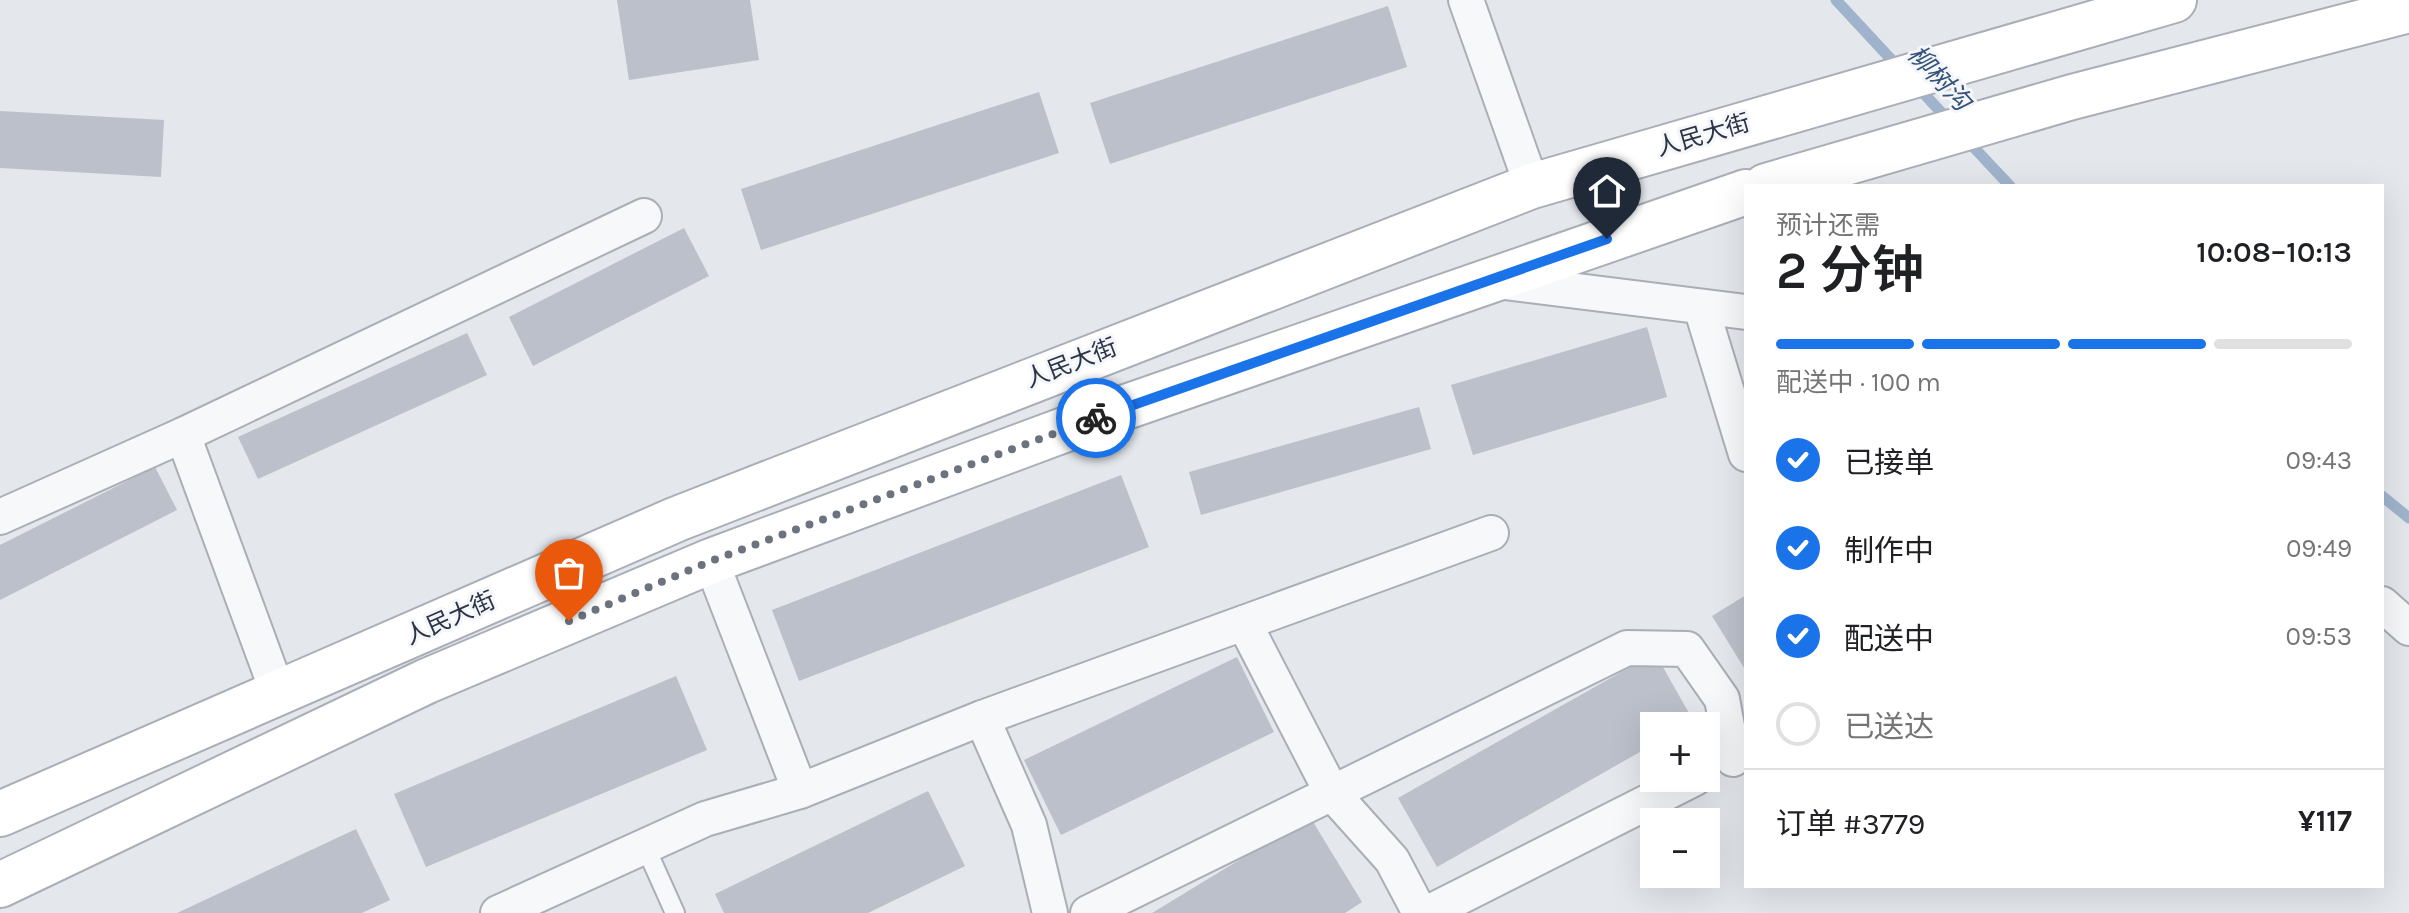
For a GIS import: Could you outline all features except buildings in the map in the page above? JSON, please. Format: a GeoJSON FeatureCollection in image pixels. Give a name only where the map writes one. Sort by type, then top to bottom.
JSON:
{"type":"FeatureCollection","features":[{"type":"Feature","properties":{"kind":"street"},"geometry":{"type":"LineString","coordinates":[[1466,0],[1532,186]]}},
{"type":"Feature","properties":{"kind":"street","name":"人民大街"},"geometry":{"type":"LineString","coordinates":[[0,814],[677,519],[1532,186],[2174,0]]}},
{"type":"Feature","properties":{"kind":"street","name":"人民大街"},"geometry":{"type":"LineString","coordinates":[[1774,184],[2072,97],[2409,10]]}},
{"type":"Feature","properties":{"kind":"street","name":"人民大街"},"geometry":{"type":"LineString","coordinates":[[0,885],[427,681],[711,561],[1123,408],[1744,193]]}},
{"type":"Feature","properties":{"kind":"street"},"geometry":{"type":"LineString","coordinates":[[0,517],[183,435],[644,216]]}},
{"type":"Feature","properties":{"kind":"street"},"geometry":{"type":"LineString","coordinates":[[1493,280],[1744,312]]}},
{"type":"Feature","properties":{"kind":"street"},"geometry":{"type":"LineString","coordinates":[[1701,307],[1744,447]]}},
{"type":"Feature","properties":{"kind":"street"},"geometry":{"type":"LineString","coordinates":[[183,435],[278,693]]}},
{"type":"Feature","properties":{"kind":"street"},"geometry":{"type":"LineString","coordinates":[[498,913],[705,819],[800,791],[982,718],[1491,533]]}},
{"type":"Feature","properties":{"kind":"street"},"geometry":{"type":"LineString","coordinates":[[711,561],[800,791]]}},
{"type":"Feature","properties":{"kind":"street"},"geometry":{"type":"LineString","coordinates":[[2384,606],[2409,628]]}},
{"type":"Feature","properties":{"kind":"street"},"geometry":{"type":"LineString","coordinates":[[1244,623],[1332,793],[1392,860],[1420,913]]}},
{"type":"Feature","properties":{"kind":"street"},"geometry":{"type":"LineString","coordinates":[[1088,913],[1627,648],[1687,649],[1722,699],[1728,761]]}},
{"type":"Feature","properties":{"kind":"street"},"geometry":{"type":"LineString","coordinates":[[982,718],[1029,825],[1050,913]]}},
{"type":"Feature","properties":{"kind":"street"},"geometry":{"type":"LineString","coordinates":[[1428,913],[1667,792]]}},
{"type":"Feature","properties":{"kind":"lane"},"geometry":{"type":"LineString","coordinates":[[645,846],[675,913]]}},
{"type":"Feature","properties":{"kind":"waterway","name":"柳树沟"},"geometry":{"type":"LineString","coordinates":[[1836,0],[1901,70]]}},
{"type":"Feature","properties":{"kind":"waterway","name":"柳树沟"},"geometry":{"type":"LineString","coordinates":[[1916,85],[1950,122]]}},
{"type":"Feature","properties":{"kind":"waterway","name":"柳树沟"},"geometry":{"type":"LineString","coordinates":[[1965,138],[2008,184]]}},
{"type":"Feature","properties":{"kind":"waterway","name":"柳树沟"},"geometry":{"type":"LineString","coordinates":[[2384,498],[2409,518]]}},
{"type":"Feature","properties":{"kind":"way so far"},"geometry":{"type":"LineString","coordinates":[[569,621],[711,561],[1096,418]]}},
{"type":"Feature","properties":{"kind":"route"},"geometry":{"type":"LineString","coordinates":[[1096,418],[1607,239]]}}]}
